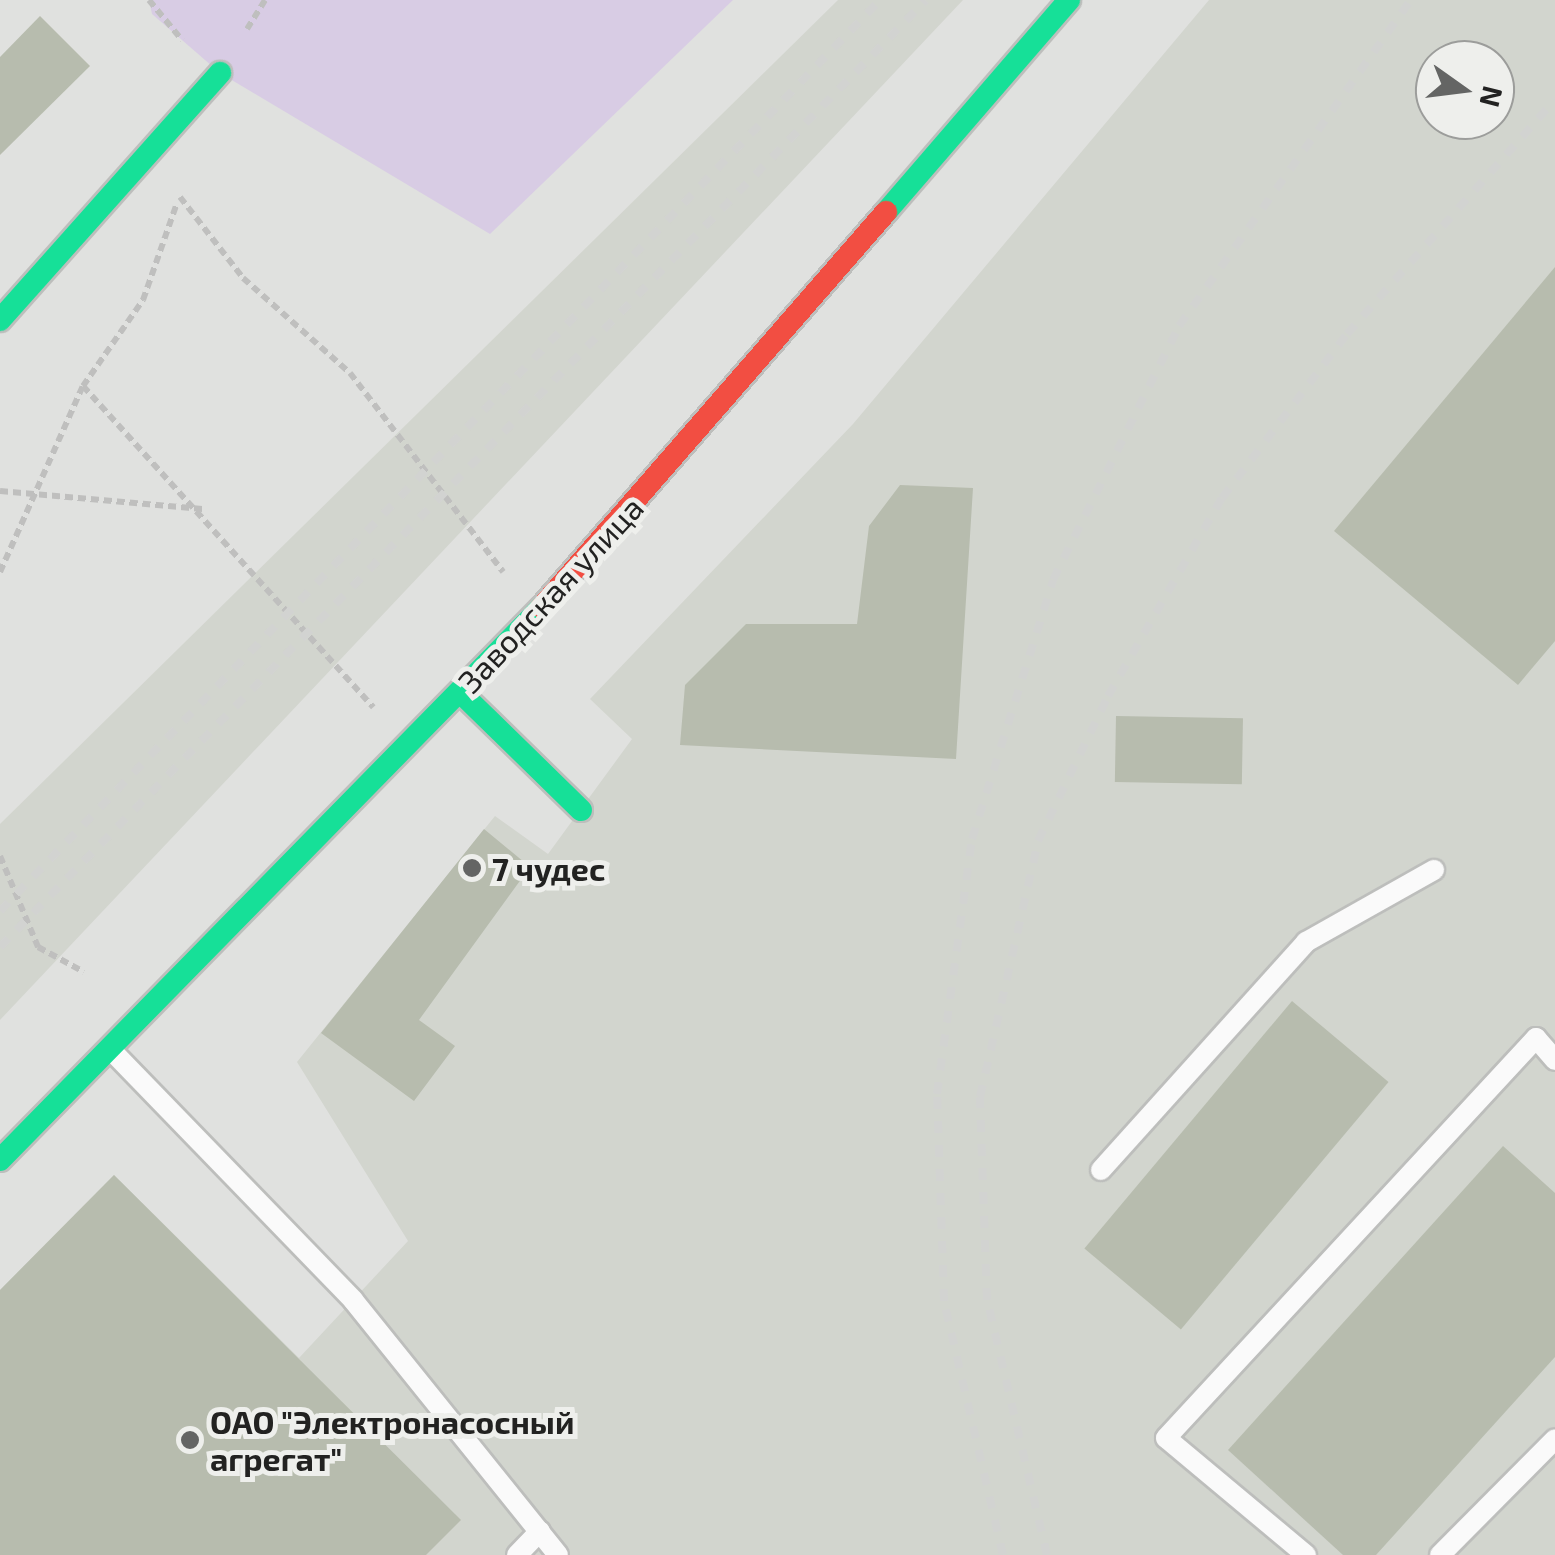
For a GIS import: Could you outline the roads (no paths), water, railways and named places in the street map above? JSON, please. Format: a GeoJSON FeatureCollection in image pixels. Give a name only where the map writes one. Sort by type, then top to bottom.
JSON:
{"type":"FeatureCollection","features":[{"type":"Feature","properties":{"kind":"main road","name":"Заводская улица"},"geometry":{"type":"LineString","coordinates":[[0,1160],[561,588],[1069,0]]}},
{"type":"Feature","properties":{"kind":"main road"},"geometry":{"type":"LineString","coordinates":[[0,320],[220,73]]}},
{"type":"Feature","properties":{"kind":"main road"},"geometry":{"type":"LineString","coordinates":[[460,692],[580,810]]}},
{"type":"Feature","properties":{"kind":"lane"},"geometry":{"type":"LineString","coordinates":[[1101,1170],[1306,942],[1434,870]]}},
{"type":"Feature","properties":{"kind":"lane"},"geometry":{"type":"LineString","coordinates":[[1306,1555],[1166,1438],[1536,1038],[1555,1060]]}},
{"type":"Feature","properties":{"kind":"lane"},"geometry":{"type":"LineString","coordinates":[[110,1049],[353,1300],[558,1555]]}},
{"type":"Feature","properties":{"kind":"lane"},"geometry":{"type":"LineString","coordinates":[[1440,1555],[1555,1439]]}},
{"type":"Feature","properties":{"kind":"lane"},"geometry":{"type":"LineString","coordinates":[[517,1555],[540,1532]]}},
{"type":"Feature","properties":{"kind":"railway"},"geometry":{"type":"LineString","coordinates":[[0,911],[880,0]]}},
{"type":"Feature","properties":{"kind":"railway"},"geometry":{"type":"LineString","coordinates":[[0,947],[926,0]]}},
{"type":"Feature","properties":{"kind":"railway"},"geometry":{"type":"LineString","coordinates":[[1003,1555],[944,1301],[937,1094],[972,839],[1053,580],[1179,326],[1411,0]]}},
{"type":"Feature","properties":{"kind":"railway"},"geometry":{"type":"LineString","coordinates":[[1047,1555],[987,1300],[980,1097],[1038,841],[1108,696],[1222,498],[1347,334],[1555,100]]}},
{"type":"Feature","properties":{"kind":"place","name":"7 чудес"},"geometry":{"type":"Point","coordinates":[472,868]}},
{"type":"Feature","properties":{"kind":"place","name":"ОАО \"Электронасосный агрегат\""},"geometry":{"type":"Point","coordinates":[190,1440]}}]}
